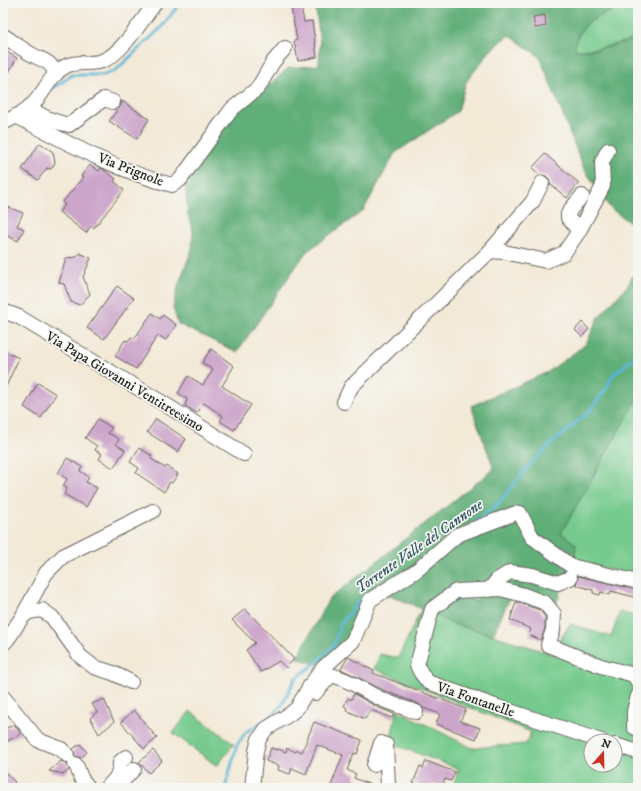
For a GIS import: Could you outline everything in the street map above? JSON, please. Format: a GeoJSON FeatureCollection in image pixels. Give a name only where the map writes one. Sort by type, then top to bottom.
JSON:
{"type":"FeatureCollection","features":[{"type":"Feature","properties":{"kind":"street"},"geometry":{"type":"LineString","coordinates":[[3,123],[29,107],[56,74],[66,66],[102,61],[112,55],[123,45],[155,3]]}},
{"type":"Feature","properties":{"kind":"street"},"geometry":{"type":"LineString","coordinates":[[4,36],[33,55],[42,58],[52,66],[56,74]]}},
{"type":"Feature","properties":{"kind":"street","name":"Via Prignole"},"geometry":{"type":"LineString","coordinates":[[16,116],[74,147],[122,168],[172,184],[180,180],[232,110],[258,88],[272,62],[285,48]]}},
{"type":"Feature","properties":{"kind":"street"},"geometry":{"type":"LineString","coordinates":[[29,107],[56,122],[69,125],[104,99],[113,102]]}},
{"type":"Feature","properties":{"kind":"street"},"geometry":{"type":"LineString","coordinates":[[490,251],[504,252],[546,261],[564,252],[579,231],[604,186],[602,162],[608,150]]}},
{"type":"Feature","properties":{"kind":"street"},"geometry":{"type":"LineString","coordinates":[[344,402],[351,387],[490,251],[533,201],[542,182]]}},
{"type":"Feature","properties":{"kind":"street"},"geometry":{"type":"LineString","coordinates":[[579,231],[568,218],[568,214],[582,196]]}},
{"type":"Feature","properties":{"kind":"street","name":"Via Papa Giovanni Ventitreesimo"},"geometry":{"type":"LineString","coordinates":[[3,311],[19,317],[156,398],[244,454]]}},
{"type":"Feature","properties":{"kind":"street"},"geometry":{"type":"LineString","coordinates":[[3,644],[14,631],[46,574],[63,556],[154,511]]}},
{"type":"Feature","properties":{"kind":"street"},"geometry":{"type":"LineString","coordinates":[[297,708],[311,684],[323,668],[353,641],[370,600],[416,570],[458,535],[516,513],[521,514],[532,537],[571,566],[638,582]]}},
{"type":"Feature","properties":{"kind":"street"},"geometry":{"type":"LineString","coordinates":[[489,590],[497,580],[510,572],[532,575],[558,583],[570,578]]}},
{"type":"Feature","properties":{"kind":"street","name":"Via Fontanelle"},"geometry":{"type":"LineString","coordinates":[[583,735],[428,682],[420,673],[417,665],[432,609],[456,591],[501,589],[524,595],[545,603],[554,614],[553,630],[548,645],[601,666],[634,675],[638,682]]}},
{"type":"Feature","properties":{"kind":"street"},"geometry":{"type":"LineString","coordinates":[[22,617],[30,612],[42,610],[52,617],[80,656],[94,667],[113,673],[131,682]]}},
{"type":"Feature","properties":{"kind":"street"},"geometry":{"type":"LineString","coordinates":[[256,787],[256,751],[259,739],[266,729],[297,708],[304,705],[344,658]]}},
{"type":"Feature","properties":{"kind":"street"},"geometry":{"type":"LineString","coordinates":[[331,675],[351,682],[380,699],[416,712]]}},
{"type":"Feature","properties":{"kind":"street"},"geometry":{"type":"LineString","coordinates":[[3,696],[38,740],[61,749],[71,759],[77,767],[81,778],[89,788]]}},
{"type":"Feature","properties":{"kind":"street"},"geometry":{"type":"LineString","coordinates":[[638,696],[634,711],[634,726],[638,729]]}},
{"type":"Feature","properties":{"kind":"street"},"geometry":{"type":"LineString","coordinates":[[374,765],[381,743],[386,745],[387,788]]}},
{"type":"Feature","properties":{"kind":"street"},"geometry":{"type":"LineString","coordinates":[[623,748],[638,752]]}},
{"type":"Feature","properties":{"kind":"street"},"geometry":{"type":"LineString","coordinates":[[106,788],[119,775],[120,762],[126,757]]}},
{"type":"Feature","properties":{"kind":"street"},"geometry":{"type":"LineString","coordinates":[[116,788],[134,769]]}},
{"type":"Feature","properties":{"kind":"green space"},"geometry":{"type":"Polygon","coordinates":[[[315,3],[635,3],[605,13],[588,23],[581,30],[577,39],[575,50],[599,49],[638,38],[638,229],[610,208],[584,169],[540,57],[509,35],[490,51],[466,82],[458,111],[395,153],[363,211],[306,252],[237,352],[178,324],[173,308],[179,283],[192,249],[193,230],[188,216],[185,184],[232,114],[288,68],[319,65],[320,42],[315,3]]]}},
{"type":"Feature","properties":{"kind":"green space"},"geometry":{"type":"Polygon","coordinates":[[[638,3],[638,38],[599,48],[575,50],[577,39],[581,31],[588,24],[596,18],[638,3]]]}},
{"type":"Feature","properties":{"kind":"green space"},"geometry":{"type":"Polygon","coordinates":[[[638,266],[638,397],[561,533],[576,544],[574,560],[533,536],[520,509],[478,519],[451,534],[413,569],[384,586],[339,649],[318,665],[297,658],[329,599],[494,469],[471,406],[548,372],[586,344],[598,318],[628,285],[638,266]]]}},
{"type":"Feature","properties":{"kind":"green space"},"geometry":{"type":"Polygon","coordinates":[[[638,397],[638,577],[574,560],[561,533],[638,397]]]}},
{"type":"Feature","properties":{"kind":"green space"},"geometry":{"type":"Polygon","coordinates":[[[518,515],[569,568],[556,605],[529,593],[454,589],[429,612],[392,596],[383,596],[458,536],[518,515]]]}},
{"type":"Feature","properties":{"kind":"green space"},"geometry":{"type":"Polygon","coordinates":[[[512,593],[493,635],[450,623],[434,614],[459,594],[476,601],[480,594],[512,593]]]}},
{"type":"Feature","properties":{"kind":"green space"},"geometry":{"type":"Polygon","coordinates":[[[422,608],[429,612],[415,669],[583,738],[583,773],[623,773],[623,750],[638,754],[638,788],[452,788],[459,769],[390,743],[397,710],[472,748],[526,744],[531,732],[374,669],[380,654],[398,658],[422,608]]]}},
{"type":"Feature","properties":{"kind":"green space"},"geometry":{"type":"Polygon","coordinates":[[[620,612],[638,617],[638,678],[556,646],[570,624],[611,637],[620,612]]]}},
{"type":"Feature","properties":{"kind":"green space"},"geometry":{"type":"Polygon","coordinates":[[[434,614],[450,623],[551,654],[554,651],[631,677],[637,686],[638,749],[623,744],[623,733],[587,733],[530,715],[433,681],[419,664],[434,614]]]}},
{"type":"Feature","properties":{"kind":"green space"},"geometry":{"type":"Polygon","coordinates":[[[190,711],[234,744],[217,766],[173,733],[190,711]]]}},
{"type":"Feature","properties":{"kind":"building"},"geometry":{"type":"Polygon","coordinates":[[[301,6],[304,22],[312,21],[317,57],[298,61],[294,41],[297,40],[291,8],[301,6]]]}},
{"type":"Feature","properties":{"kind":"building"},"geometry":{"type":"Polygon","coordinates":[[[545,15],[546,26],[535,28],[533,17],[545,15]]]}},
{"type":"Feature","properties":{"kind":"building"},"geometry":{"type":"Polygon","coordinates":[[[3,50],[17,58],[3,82],[3,50]]]}},
{"type":"Feature","properties":{"kind":"building"},"geometry":{"type":"Polygon","coordinates":[[[122,101],[149,119],[137,139],[109,121],[121,105],[122,101]]]}},
{"type":"Feature","properties":{"kind":"building"},"geometry":{"type":"Polygon","coordinates":[[[40,143],[53,152],[55,163],[51,169],[47,168],[38,180],[22,169],[40,143]]]}},
{"type":"Feature","properties":{"kind":"building"},"geometry":{"type":"Polygon","coordinates":[[[545,154],[579,183],[567,198],[550,184],[549,179],[546,176],[540,175],[532,168],[545,154]]]}},
{"type":"Feature","properties":{"kind":"building"},"geometry":{"type":"Polygon","coordinates":[[[90,165],[99,171],[101,168],[104,170],[116,179],[114,181],[124,190],[94,228],[91,226],[86,233],[59,212],[65,205],[62,203],[83,177],[81,176],[90,165]]]}},
{"type":"Feature","properties":{"kind":"building"},"geometry":{"type":"Polygon","coordinates":[[[8,207],[23,213],[17,226],[24,229],[18,241],[3,234],[3,217],[8,207]]]}},
{"type":"Feature","properties":{"kind":"building"},"geometry":{"type":"Polygon","coordinates":[[[79,253],[91,258],[83,277],[90,294],[80,305],[71,302],[64,284],[59,283],[66,258],[77,257],[79,253]]]}},
{"type":"Feature","properties":{"kind":"building"},"geometry":{"type":"Polygon","coordinates":[[[117,286],[134,298],[104,339],[87,328],[117,286]]]}},
{"type":"Feature","properties":{"kind":"building"},"geometry":{"type":"Polygon","coordinates":[[[152,313],[160,319],[163,315],[176,325],[166,340],[158,335],[136,369],[115,356],[125,340],[128,341],[131,337],[134,339],[152,313]]]}},
{"type":"Feature","properties":{"kind":"building"},"geometry":{"type":"Polygon","coordinates":[[[582,322],[589,329],[582,337],[575,330],[582,322]]]}},
{"type":"Feature","properties":{"kind":"building"},"geometry":{"type":"Polygon","coordinates":[[[211,349],[234,366],[222,386],[251,405],[234,430],[220,421],[223,416],[204,403],[197,413],[185,406],[187,399],[178,393],[188,376],[203,385],[213,370],[202,363],[211,349]]]}},
{"type":"Feature","properties":{"kind":"building"},"geometry":{"type":"Polygon","coordinates":[[[3,351],[19,358],[3,393],[3,351]]]}},
{"type":"Feature","properties":{"kind":"building"},"geometry":{"type":"Polygon","coordinates":[[[38,383],[56,394],[41,418],[24,407],[38,383]]]}},
{"type":"Feature","properties":{"kind":"building"},"geometry":{"type":"Polygon","coordinates":[[[98,419],[112,428],[108,433],[119,439],[116,444],[125,450],[113,468],[99,459],[102,454],[95,450],[97,446],[85,438],[98,419]]]}},
{"type":"Feature","properties":{"kind":"building"},"geometry":{"type":"Polygon","coordinates":[[[156,419],[186,439],[178,452],[147,432],[156,419]]]}},
{"type":"Feature","properties":{"kind":"building"},"geometry":{"type":"Polygon","coordinates":[[[139,448],[152,456],[150,458],[165,468],[167,466],[178,474],[172,483],[170,482],[164,492],[136,473],[139,468],[130,462],[139,448]]]}},
{"type":"Feature","properties":{"kind":"building"},"geometry":{"type":"Polygon","coordinates":[[[67,458],[82,467],[80,471],[89,477],[86,482],[97,488],[86,507],[64,494],[67,488],[63,486],[67,479],[58,473],[67,458]]]}},
{"type":"Feature","properties":{"kind":"building"},"geometry":{"type":"Polygon","coordinates":[[[578,576],[638,590],[638,598],[611,591],[610,595],[601,592],[600,595],[593,593],[593,590],[576,585],[578,576]]]}},
{"type":"Feature","properties":{"kind":"building"},"geometry":{"type":"Polygon","coordinates":[[[516,602],[540,610],[545,617],[545,628],[541,640],[529,635],[531,629],[510,620],[516,602]]]}},
{"type":"Feature","properties":{"kind":"building"},"geometry":{"type":"Polygon","coordinates":[[[245,609],[294,659],[286,668],[279,661],[261,672],[246,650],[255,643],[232,620],[245,609]]]}},
{"type":"Feature","properties":{"kind":"building"},"geometry":{"type":"Polygon","coordinates":[[[348,657],[374,671],[373,673],[466,709],[460,721],[480,728],[476,739],[436,724],[440,714],[385,691],[341,669],[348,657]]]}},
{"type":"Feature","properties":{"kind":"building"},"geometry":{"type":"Polygon","coordinates":[[[354,694],[377,707],[394,714],[392,718],[370,710],[365,719],[346,710],[347,708],[344,706],[348,698],[351,700],[354,694]]]}},
{"type":"Feature","properties":{"kind":"building"},"geometry":{"type":"Polygon","coordinates":[[[104,699],[114,722],[99,734],[90,718],[97,712],[92,704],[104,699]]]}},
{"type":"Feature","properties":{"kind":"building"},"geometry":{"type":"Polygon","coordinates":[[[134,710],[157,738],[144,749],[121,722],[134,710]]]}},
{"type":"Feature","properties":{"kind":"building"},"geometry":{"type":"Polygon","coordinates":[[[314,722],[362,740],[357,754],[354,753],[347,770],[356,774],[354,778],[378,788],[330,788],[343,755],[317,745],[306,774],[292,768],[290,774],[278,770],[279,766],[266,761],[271,748],[286,752],[287,748],[296,752],[297,750],[302,752],[314,722]]]}},
{"type":"Feature","properties":{"kind":"building"},"geometry":{"type":"Polygon","coordinates":[[[15,725],[21,734],[3,743],[3,729],[15,725]]]}},
{"type":"Feature","properties":{"kind":"building"},"geometry":{"type":"Polygon","coordinates":[[[80,744],[87,752],[81,758],[75,756],[73,749],[80,744]]]}},
{"type":"Feature","properties":{"kind":"building"},"geometry":{"type":"Polygon","coordinates":[[[153,750],[162,761],[149,773],[139,762],[153,750]]]}},
{"type":"Feature","properties":{"kind":"building"},"geometry":{"type":"Polygon","coordinates":[[[61,761],[67,763],[69,770],[64,774],[49,771],[61,761]]]}},
{"type":"Feature","properties":{"kind":"building"},"geometry":{"type":"Polygon","coordinates":[[[426,761],[455,772],[451,781],[445,779],[442,787],[432,784],[430,788],[413,783],[420,766],[423,768],[426,761]]]}},
{"type":"Feature","properties":{"kind":"building"},"geometry":{"type":"Polygon","coordinates":[[[3,770],[15,782],[10,788],[3,788],[3,770]]]}},
{"type":"Feature","properties":{"kind":"waterway"},"geometry":{"type":"LineString","coordinates":[[52,89],[72,75],[102,75],[115,71],[161,28],[180,3]]}},
{"type":"Feature","properties":{"kind":"waterway","name":"Torrente Valle del Cannone"},"geometry":{"type":"LineString","coordinates":[[474,522],[499,503],[526,469],[549,446],[589,412],[607,388],[612,376],[638,354]]}},
{"type":"Feature","properties":{"kind":"waterway","name":"Torrente Valle del Cannone"},"geometry":{"type":"LineString","coordinates":[[225,788],[237,745],[246,732],[272,716],[282,705],[295,679],[316,663],[334,645],[341,623],[360,600],[366,596]]}}]}
